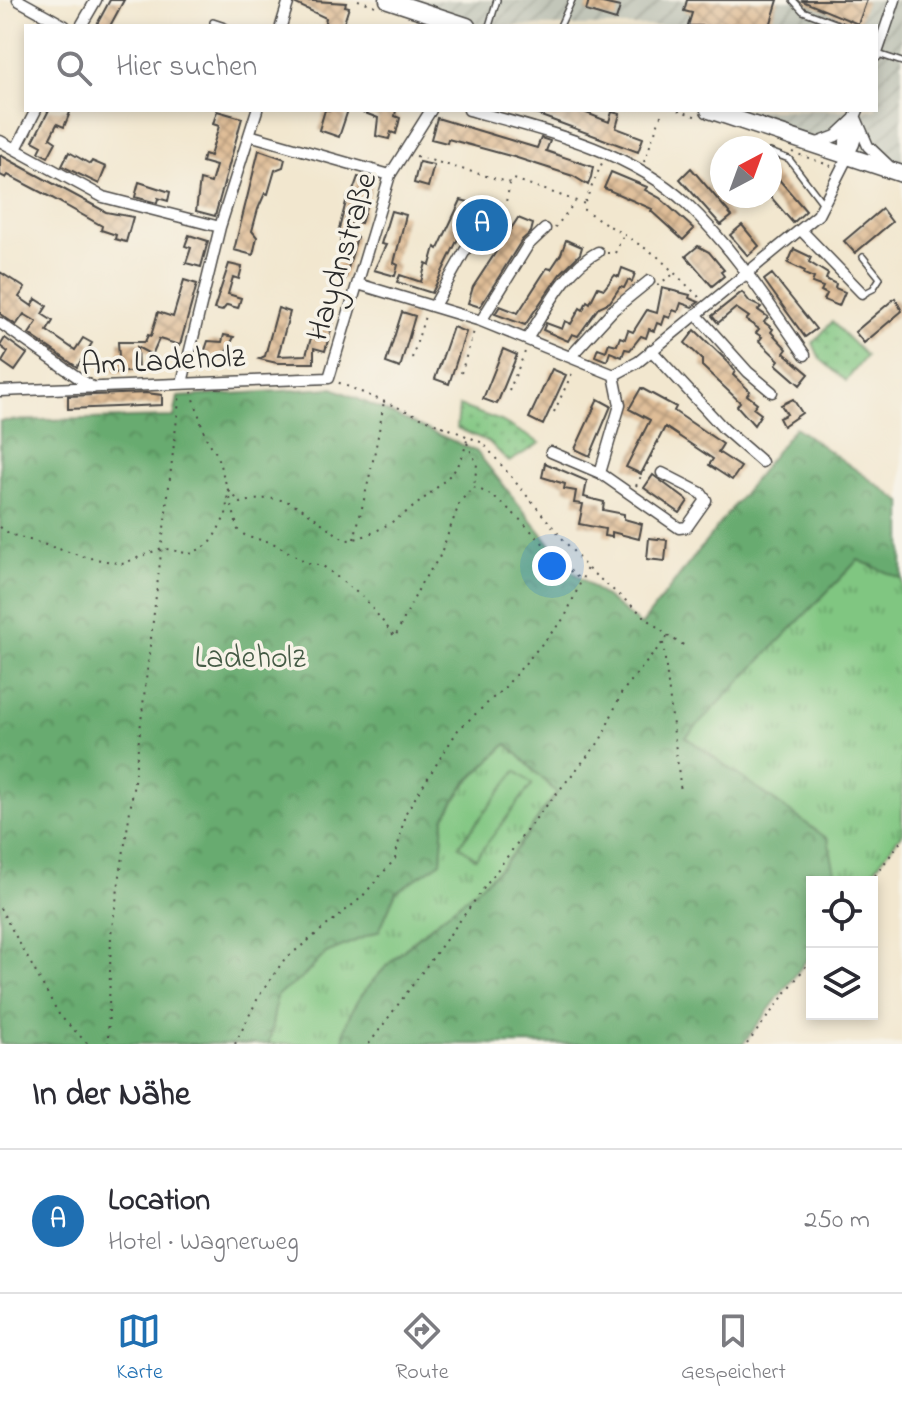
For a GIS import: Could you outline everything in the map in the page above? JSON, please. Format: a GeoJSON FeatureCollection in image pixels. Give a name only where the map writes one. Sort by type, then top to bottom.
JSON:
{"type":"FeatureCollection","features":[{"type":"Feature","properties":{"kind":"main road"},"geometry":{"type":"LineString","coordinates":[[388,0],[461,24]]}},
{"type":"Feature","properties":{"kind":"main road"},"geometry":{"type":"LineString","coordinates":[[715,112],[899,173]]}},
{"type":"Feature","properties":{"kind":"street"},"geometry":{"type":"LineString","coordinates":[[18,0],[61,24]]}},
{"type":"Feature","properties":{"kind":"street"},"geometry":{"type":"LineString","coordinates":[[82,24],[96,0]]}},
{"type":"Feature","properties":{"kind":"street"},"geometry":{"type":"LineString","coordinates":[[282,24],[289,0]]}},
{"type":"Feature","properties":{"kind":"street"},"geometry":{"type":"LineString","coordinates":[[879,40],[895,0]]}},
{"type":"Feature","properties":{"kind":"street"},"geometry":{"type":"LineString","coordinates":[[16,149],[35,112]]}},
{"type":"Feature","properties":{"kind":"street"},"geometry":{"type":"LineString","coordinates":[[185,383],[220,227],[256,112]]}},
{"type":"Feature","properties":{"kind":"street","name":"Haydnstraße"},"geometry":{"type":"LineString","coordinates":[[329,378],[390,175],[430,112]]}},
{"type":"Feature","properties":{"kind":"street"},"geometry":{"type":"LineString","coordinates":[[475,112],[606,155],[639,170],[687,204],[748,274],[805,355]]}},
{"type":"Feature","properties":{"kind":"street"},"geometry":{"type":"LineString","coordinates":[[809,145],[827,141],[856,119]]}},
{"type":"Feature","properties":{"kind":"street"},"geometry":{"type":"LineString","coordinates":[[614,375],[748,274],[825,206],[845,157],[845,141],[856,119]]}},
{"type":"Feature","properties":{"kind":"street"},"geometry":{"type":"LineString","coordinates":[[856,119],[868,146],[899,173]]}},
{"type":"Feature","properties":{"kind":"street"},"geometry":{"type":"LineString","coordinates":[[249,135],[390,175]]}},
{"type":"Feature","properties":{"kind":"street"},"geometry":{"type":"LineString","coordinates":[[0,141],[103,197],[220,227]]}},
{"type":"Feature","properties":{"kind":"street"},"geometry":{"type":"LineString","coordinates":[[431,305],[485,215]]}},
{"type":"Feature","properties":{"kind":"street"},"geometry":{"type":"LineString","coordinates":[[480,320],[528,245],[545,229]]}},
{"type":"Feature","properties":{"kind":"street"},"geometry":{"type":"LineString","coordinates":[[801,230],[862,293]]}},
{"type":"Feature","properties":{"kind":"street"},"geometry":{"type":"LineString","coordinates":[[529,339],[564,285],[588,257],[598,252]]}},
{"type":"Feature","properties":{"kind":"street"},"geometry":{"type":"LineString","coordinates":[[574,359],[613,310],[649,281]]}},
{"type":"Feature","properties":{"kind":"street"},"geometry":{"type":"LineString","coordinates":[[358,284],[480,320],[614,375]]}},
{"type":"Feature","properties":{"kind":"street"},"geometry":{"type":"LineString","coordinates":[[696,314],[748,372],[772,392]]}},
{"type":"Feature","properties":{"kind":"street"},"geometry":{"type":"LineString","coordinates":[[0,323],[95,389]]}},
{"type":"Feature","properties":{"kind":"street"},"geometry":{"type":"LineString","coordinates":[[651,350],[713,418],[762,462]]}},
{"type":"Feature","properties":{"kind":"street"},"geometry":{"type":"LineString","coordinates":[[600,473],[620,405],[614,375]]}},
{"type":"Feature","properties":{"kind":"street","name":"Am Ladeholz"},"geometry":{"type":"LineString","coordinates":[[0,391],[329,378]]}},
{"type":"Feature","properties":{"kind":"street"},"geometry":{"type":"LineString","coordinates":[[551,452],[600,473],[679,528],[687,527],[706,500],[701,493],[662,473]]}},
{"type":"Feature","properties":{"kind":"lane"},"geometry":{"type":"LineString","coordinates":[[490,24],[497,0]]}},
{"type":"Feature","properties":{"kind":"lane"},"geometry":{"type":"LineString","coordinates":[[561,24],[572,0]]}},
{"type":"Feature","properties":{"kind":"lane"},"geometry":{"type":"LineString","coordinates":[[793,0],[803,11],[838,24]]}},
{"type":"Feature","properties":{"kind":"lane"},"geometry":{"type":"LineString","coordinates":[[213,22],[219,24]]}},
{"type":"Feature","properties":{"kind":"lane"},"geometry":{"type":"LineString","coordinates":[[878,56],[902,62]]}},
{"type":"Feature","properties":{"kind":"lane"},"geometry":{"type":"LineString","coordinates":[[782,156],[789,159],[825,206]]}},
{"type":"Feature","properties":{"kind":"lane"},"geometry":{"type":"LineString","coordinates":[[862,293],[870,291],[880,279],[863,257]]}},
{"type":"Feature","properties":{"kind":"path"},"geometry":{"type":"LineString","coordinates":[[639,170],[662,112]]}},
{"type":"Feature","properties":{"kind":"path"},"geometry":{"type":"LineString","coordinates":[[684,112],[691,114]]}},
{"type":"Feature","properties":{"kind":"path"},"geometry":{"type":"LineString","coordinates":[[403,153],[511,183]]}},
{"type":"Feature","properties":{"kind":"path"},"geometry":{"type":"LineString","coordinates":[[606,155],[584,210],[625,232],[675,273],[707,306]]}},
{"type":"Feature","properties":{"kind":"path"},"geometry":{"type":"LineString","coordinates":[[485,215],[505,206],[514,179],[585,204]]}},
{"type":"Feature","properties":{"kind":"path"},"geometry":{"type":"LineString","coordinates":[[545,229],[555,228],[562,222],[575,200]]}},
{"type":"Feature","properties":{"kind":"path"},"geometry":{"type":"LineString","coordinates":[[598,252],[615,253],[625,232]]}},
{"type":"Feature","properties":{"kind":"path"},"geometry":{"type":"LineString","coordinates":[[649,281],[656,285],[663,283],[675,273]]}},
{"type":"Feature","properties":{"kind":"path"},"geometry":{"type":"LineString","coordinates":[[412,358],[431,305]]}},
{"type":"Feature","properties":{"kind":"path"},"geometry":{"type":"LineString","coordinates":[[461,373],[480,320]]}},
{"type":"Feature","properties":{"kind":"path"},"geometry":{"type":"LineString","coordinates":[[509,391],[529,339]]}},
{"type":"Feature","properties":{"kind":"path"},"geometry":{"type":"LineString","coordinates":[[554,412],[574,359]]}},
{"type":"Feature","properties":{"kind":"path"},"geometry":{"type":"LineString","coordinates":[[329,378],[483,443],[587,568],[668,636],[687,647]]}},
{"type":"Feature","properties":{"kind":"path"},"geometry":{"type":"LineString","coordinates":[[185,383],[228,490],[238,530],[247,537],[271,542],[308,563],[323,566],[365,599],[395,637],[422,582],[439,558],[460,502],[473,487],[477,464],[467,443]]}},
{"type":"Feature","properties":{"kind":"path"},"geometry":{"type":"LineString","coordinates":[[108,1044],[111,934],[132,798],[185,383]]}},
{"type":"Feature","properties":{"kind":"path"},"geometry":{"type":"LineString","coordinates":[[354,540],[365,485],[376,456],[384,401]]}},
{"type":"Feature","properties":{"kind":"path"},"geometry":{"type":"LineString","coordinates":[[228,490],[241,503],[252,499],[294,501],[346,540],[365,538],[427,496],[455,469],[468,436]]}},
{"type":"Feature","properties":{"kind":"path"},"geometry":{"type":"LineString","coordinates":[[632,494],[661,437]]}},
{"type":"Feature","properties":{"kind":"path"},"geometry":{"type":"LineString","coordinates":[[473,487],[496,496],[562,565],[581,580]]}},
{"type":"Feature","properties":{"kind":"path"},"geometry":{"type":"LineString","coordinates":[[0,527],[10,534],[85,557],[122,564],[162,548],[190,554],[210,544],[226,515],[228,490]]}},
{"type":"Feature","properties":{"kind":"path"},"geometry":{"type":"LineString","coordinates":[[235,1044],[259,996],[284,960],[361,898],[395,859],[405,814],[458,730],[505,687],[565,617],[587,568]]}},
{"type":"Feature","properties":{"kind":"path"},"geometry":{"type":"LineString","coordinates":[[369,1044],[532,823],[600,741],[622,692],[668,636]]}},
{"type":"Feature","properties":{"kind":"path"},"geometry":{"type":"LineString","coordinates":[[663,643],[681,792]]}},
{"type":"Feature","properties":{"kind":"path"},"geometry":{"type":"LineString","coordinates":[[875,876],[902,840]]}},
{"type":"Feature","properties":{"kind":"path"},"geometry":{"type":"LineString","coordinates":[[0,908],[60,1016],[88,1044]]}},
{"type":"Feature","properties":{"kind":"path"},"geometry":{"type":"LineString","coordinates":[[747,1044],[806,966]]}},
{"type":"Feature","properties":{"kind":"shaded area"},"geometry":{"type":"Polygon","coordinates":[[[389,0],[902,0],[902,176],[717,112],[878,112],[878,24],[459,24],[389,0]]]}},
{"type":"Feature","properties":{"kind":"green space"},"geometry":{"type":"Polygon","coordinates":[[[832,322],[866,356],[846,381],[820,359],[813,343],[832,322]]]}},
{"type":"Feature","properties":{"kind":"green space","name":"Ladeholz"},"geometry":{"type":"Polygon","coordinates":[[[333,388],[476,451],[572,571],[641,625],[795,427],[902,502],[902,579],[858,560],[686,737],[828,839],[836,876],[806,876],[806,961],[743,1044],[344,1044],[347,1021],[360,997],[381,972],[502,866],[557,793],[507,744],[464,785],[444,818],[441,862],[396,892],[379,931],[326,953],[301,979],[277,995],[269,1044],[0,1044],[0,421],[174,417],[178,397],[333,388]]]}},
{"type":"Feature","properties":{"kind":"green space"},"geometry":{"type":"Polygon","coordinates":[[[459,406],[501,421],[540,443],[509,462],[489,442],[457,428],[459,406]]]}},
{"type":"Feature","properties":{"kind":"green space"},"geometry":{"type":"Polygon","coordinates":[[[858,560],[902,578],[902,833],[870,876],[836,876],[827,839],[685,737],[858,560]]]}},
{"type":"Feature","properties":{"kind":"green space"},"geometry":{"type":"Polygon","coordinates":[[[507,744],[558,793],[502,866],[406,948],[360,996],[347,1021],[344,1044],[269,1044],[277,995],[301,979],[326,953],[379,931],[396,892],[441,862],[444,818],[464,786],[507,744]],[[516,772],[459,845],[475,858],[532,785],[516,772]]]}},
{"type":"Feature","properties":{"kind":"green space"},"geometry":{"type":"Polygon","coordinates":[[[516,771],[532,784],[476,858],[459,846],[516,771]]]}},
{"type":"Feature","properties":{"kind":"building"},"geometry":{"type":"Polygon","coordinates":[[[110,0],[124,0],[111,24],[97,24],[110,0]]]}},
{"type":"Feature","properties":{"kind":"building"},"geometry":{"type":"Polygon","coordinates":[[[297,0],[346,3],[345,6],[349,7],[344,24],[324,24],[326,18],[296,4],[297,0]]]}},
{"type":"Feature","properties":{"kind":"building"},"geometry":{"type":"Polygon","coordinates":[[[589,0],[620,7],[616,20],[586,11],[589,0]]]}},
{"type":"Feature","properties":{"kind":"building"},"geometry":{"type":"Polygon","coordinates":[[[687,0],[778,0],[771,24],[689,24],[692,13],[684,11],[687,0]]]}},
{"type":"Feature","properties":{"kind":"building"},"geometry":{"type":"Polygon","coordinates":[[[803,0],[867,0],[858,24],[802,1],[803,0]]]}},
{"type":"Feature","properties":{"kind":"building"},"geometry":{"type":"Polygon","coordinates":[[[48,112],[70,112],[64,127],[57,124],[50,138],[56,142],[48,157],[39,152],[42,146],[33,141],[48,112]]]}},
{"type":"Feature","properties":{"kind":"building"},"geometry":{"type":"Polygon","coordinates":[[[217,112],[242,118],[215,216],[196,211],[200,180],[211,183],[216,166],[202,162],[204,154],[210,156],[219,126],[213,124],[217,112]]]}},
{"type":"Feature","properties":{"kind":"building"},"geometry":{"type":"Polygon","coordinates":[[[324,112],[347,112],[339,137],[319,130],[324,112]]]}},
{"type":"Feature","properties":{"kind":"building"},"geometry":{"type":"Polygon","coordinates":[[[362,112],[396,112],[395,116],[400,118],[396,134],[391,132],[389,139],[376,136],[378,118],[362,112]]]}},
{"type":"Feature","properties":{"kind":"building"},"geometry":{"type":"Polygon","coordinates":[[[530,112],[584,112],[609,122],[612,112],[620,114],[616,128],[643,138],[638,152],[530,112]]]}},
{"type":"Feature","properties":{"kind":"building"},"geometry":{"type":"Polygon","coordinates":[[[437,118],[537,148],[541,138],[550,141],[546,151],[593,167],[588,185],[573,176],[514,157],[448,139],[447,143],[431,139],[437,118]]]}},
{"type":"Feature","properties":{"kind":"building"},"geometry":{"type":"Polygon","coordinates":[[[259,150],[285,159],[283,167],[275,170],[268,194],[265,193],[258,209],[252,231],[257,237],[253,255],[234,250],[259,150]]]}},
{"type":"Feature","properties":{"kind":"building"},"geometry":{"type":"Polygon","coordinates":[[[69,152],[90,164],[92,161],[106,167],[99,184],[62,166],[69,152]]]}},
{"type":"Feature","properties":{"kind":"building"},"geometry":{"type":"Polygon","coordinates":[[[0,155],[106,212],[133,217],[126,242],[115,239],[116,235],[101,230],[102,226],[52,198],[8,175],[6,178],[0,175],[0,155]]]}},
{"type":"Feature","properties":{"kind":"building"},"geometry":{"type":"Polygon","coordinates":[[[419,162],[434,165],[428,187],[414,183],[419,162]]]}},
{"type":"Feature","properties":{"kind":"building"},"geometry":{"type":"Polygon","coordinates":[[[691,168],[710,190],[710,208],[725,208],[732,216],[721,225],[680,179],[691,168]]]}},
{"type":"Feature","properties":{"kind":"building"},"geometry":{"type":"Polygon","coordinates":[[[611,172],[647,187],[645,190],[660,198],[694,229],[683,240],[652,209],[604,188],[611,172]]]}},
{"type":"Feature","properties":{"kind":"building"},"geometry":{"type":"Polygon","coordinates":[[[358,177],[372,181],[371,190],[361,223],[352,221],[349,235],[357,237],[345,279],[335,276],[341,235],[338,233],[347,198],[350,199],[358,177]]]}},
{"type":"Feature","properties":{"kind":"building"},"geometry":{"type":"Polygon","coordinates":[[[139,182],[170,192],[168,201],[158,198],[157,203],[135,197],[139,182]]]}},
{"type":"Feature","properties":{"kind":"building"},"geometry":{"type":"Polygon","coordinates":[[[782,183],[806,211],[793,223],[780,208],[782,183]]]}},
{"type":"Feature","properties":{"kind":"building"},"geometry":{"type":"Polygon","coordinates":[[[461,200],[476,204],[471,222],[467,220],[432,293],[397,282],[400,275],[421,282],[426,263],[430,265],[435,247],[438,249],[461,200]]]}},
{"type":"Feature","properties":{"kind":"building"},"geometry":{"type":"Polygon","coordinates":[[[882,209],[892,222],[855,253],[844,241],[882,209]]]}},
{"type":"Feature","properties":{"kind":"building"},"geometry":{"type":"Polygon","coordinates":[[[391,211],[406,215],[394,263],[398,265],[395,276],[374,270],[386,245],[381,244],[391,211]]]}},
{"type":"Feature","properties":{"kind":"building"},"geometry":{"type":"Polygon","coordinates":[[[518,218],[533,224],[531,232],[522,240],[480,307],[468,303],[473,287],[518,218]]]}},
{"type":"Feature","properties":{"kind":"building"},"geometry":{"type":"Polygon","coordinates":[[[742,225],[759,246],[748,256],[730,235],[742,225]]]}},
{"type":"Feature","properties":{"kind":"building"},"geometry":{"type":"Polygon","coordinates":[[[189,235],[208,241],[201,267],[186,263],[191,248],[185,246],[189,235]]]}},
{"type":"Feature","properties":{"kind":"building"},"geometry":{"type":"Polygon","coordinates":[[[566,240],[582,247],[580,254],[560,274],[525,325],[495,314],[500,306],[518,313],[547,268],[551,269],[561,254],[566,240]]]}},
{"type":"Feature","properties":{"kind":"building"},"geometry":{"type":"Polygon","coordinates":[[[698,246],[709,252],[724,270],[721,272],[724,276],[712,286],[686,256],[698,246]]]}},
{"type":"Feature","properties":{"kind":"building"},"geometry":{"type":"Polygon","coordinates":[[[794,249],[811,257],[809,262],[828,274],[826,279],[836,284],[835,288],[845,292],[839,306],[824,300],[827,294],[821,291],[823,287],[812,283],[814,278],[788,263],[794,249]]]}},
{"type":"Feature","properties":{"kind":"building"},"geometry":{"type":"Polygon","coordinates":[[[229,264],[242,267],[239,279],[233,277],[228,294],[241,298],[238,308],[227,305],[222,311],[214,309],[229,264]]]}},
{"type":"Feature","properties":{"kind":"building"},"geometry":{"type":"Polygon","coordinates":[[[622,268],[635,273],[632,282],[628,280],[610,302],[599,307],[578,336],[572,334],[568,341],[543,330],[546,323],[562,329],[565,321],[571,324],[580,308],[583,310],[587,301],[590,303],[598,287],[604,289],[615,275],[619,277],[622,268]]]}},
{"type":"Feature","properties":{"kind":"building"},"geometry":{"type":"Polygon","coordinates":[[[0,272],[25,288],[19,297],[32,306],[36,299],[47,306],[42,314],[53,321],[47,331],[75,350],[83,338],[92,343],[77,367],[29,334],[37,322],[24,314],[16,325],[0,314],[0,272]]]}},
{"type":"Feature","properties":{"kind":"building"},"geometry":{"type":"Polygon","coordinates":[[[772,274],[816,329],[805,337],[764,280],[772,274]]]}},
{"type":"Feature","properties":{"kind":"building"},"geometry":{"type":"Polygon","coordinates":[[[184,280],[197,284],[180,345],[159,339],[152,355],[137,347],[138,371],[113,373],[113,358],[119,357],[118,342],[145,342],[148,335],[151,336],[158,312],[173,317],[184,280]]]}},
{"type":"Feature","properties":{"kind":"building"},"geometry":{"type":"Polygon","coordinates":[[[662,288],[690,295],[689,298],[699,302],[692,307],[681,303],[678,312],[673,310],[670,318],[665,316],[662,325],[657,323],[654,331],[649,329],[646,338],[641,336],[630,350],[625,349],[622,357],[610,352],[607,361],[595,356],[598,348],[606,351],[609,343],[617,345],[620,337],[625,339],[628,330],[633,332],[647,310],[657,313],[662,288]]]}},
{"type":"Feature","properties":{"kind":"building"},"geometry":{"type":"Polygon","coordinates":[[[742,292],[768,317],[764,322],[787,349],[784,353],[809,374],[800,385],[776,364],[779,360],[759,341],[762,337],[756,333],[759,329],[746,320],[749,317],[736,308],[718,323],[712,316],[742,292]]]}},
{"type":"Feature","properties":{"kind":"building"},"geometry":{"type":"Polygon","coordinates":[[[895,298],[902,311],[864,343],[855,332],[895,298]]]}},
{"type":"Feature","properties":{"kind":"building"},"geometry":{"type":"Polygon","coordinates":[[[278,308],[290,312],[278,356],[306,355],[318,314],[334,319],[325,351],[314,348],[314,363],[277,363],[259,359],[265,356],[278,308]]]}},
{"type":"Feature","properties":{"kind":"building"},"geometry":{"type":"Polygon","coordinates":[[[402,312],[415,316],[400,368],[386,363],[402,312]]]}},
{"type":"Feature","properties":{"kind":"building"},"geometry":{"type":"Polygon","coordinates":[[[453,327],[466,332],[449,384],[435,379],[453,327]]]}},
{"type":"Feature","properties":{"kind":"building"},"geometry":{"type":"Polygon","coordinates":[[[695,330],[728,362],[735,371],[733,375],[750,391],[747,395],[757,403],[753,408],[761,414],[754,425],[737,406],[740,402],[702,366],[702,359],[685,343],[695,330]]]}},
{"type":"Feature","properties":{"kind":"building"},"geometry":{"type":"Polygon","coordinates":[[[224,335],[234,337],[223,358],[204,353],[208,341],[222,342],[224,335]]]}},
{"type":"Feature","properties":{"kind":"building"},"geometry":{"type":"Polygon","coordinates":[[[5,338],[27,354],[15,371],[2,362],[8,352],[0,346],[5,338]]]}},
{"type":"Feature","properties":{"kind":"building"},"geometry":{"type":"Polygon","coordinates":[[[503,349],[517,355],[497,404],[483,399],[503,349]]]}},
{"type":"Feature","properties":{"kind":"building"},"geometry":{"type":"Polygon","coordinates":[[[552,369],[566,375],[543,425],[529,418],[552,369]]]}},
{"type":"Feature","properties":{"kind":"building"},"geometry":{"type":"Polygon","coordinates":[[[641,388],[676,407],[674,411],[723,444],[718,452],[741,467],[732,480],[709,465],[713,459],[665,427],[641,474],[626,467],[650,420],[629,409],[641,388]]]}},
{"type":"Feature","properties":{"kind":"building"},"geometry":{"type":"Polygon","coordinates":[[[162,395],[162,405],[68,409],[68,396],[162,395]]]}},
{"type":"Feature","properties":{"kind":"building"},"geometry":{"type":"Polygon","coordinates":[[[598,399],[611,406],[590,456],[575,449],[598,399]]]}},
{"type":"Feature","properties":{"kind":"building"},"geometry":{"type":"Polygon","coordinates":[[[793,399],[802,413],[783,426],[779,418],[787,414],[781,405],[793,399]]]}},
{"type":"Feature","properties":{"kind":"building"},"geometry":{"type":"Polygon","coordinates":[[[545,463],[587,481],[584,497],[604,502],[603,510],[624,514],[624,519],[642,524],[639,539],[612,532],[612,537],[604,536],[605,529],[579,524],[583,504],[574,503],[576,491],[564,489],[565,484],[542,477],[545,463]]]}},
{"type":"Feature","properties":{"kind":"building"},"geometry":{"type":"Polygon","coordinates":[[[653,475],[688,501],[680,513],[644,488],[653,475]]]}},
{"type":"Feature","properties":{"kind":"building"},"geometry":{"type":"Polygon","coordinates":[[[649,538],[667,540],[665,561],[647,559],[649,538]]]}},
{"type":"Feature","properties":{"kind":"place","name":"Location"},"geometry":{"type":"Point","coordinates":[482,225]}}]}
